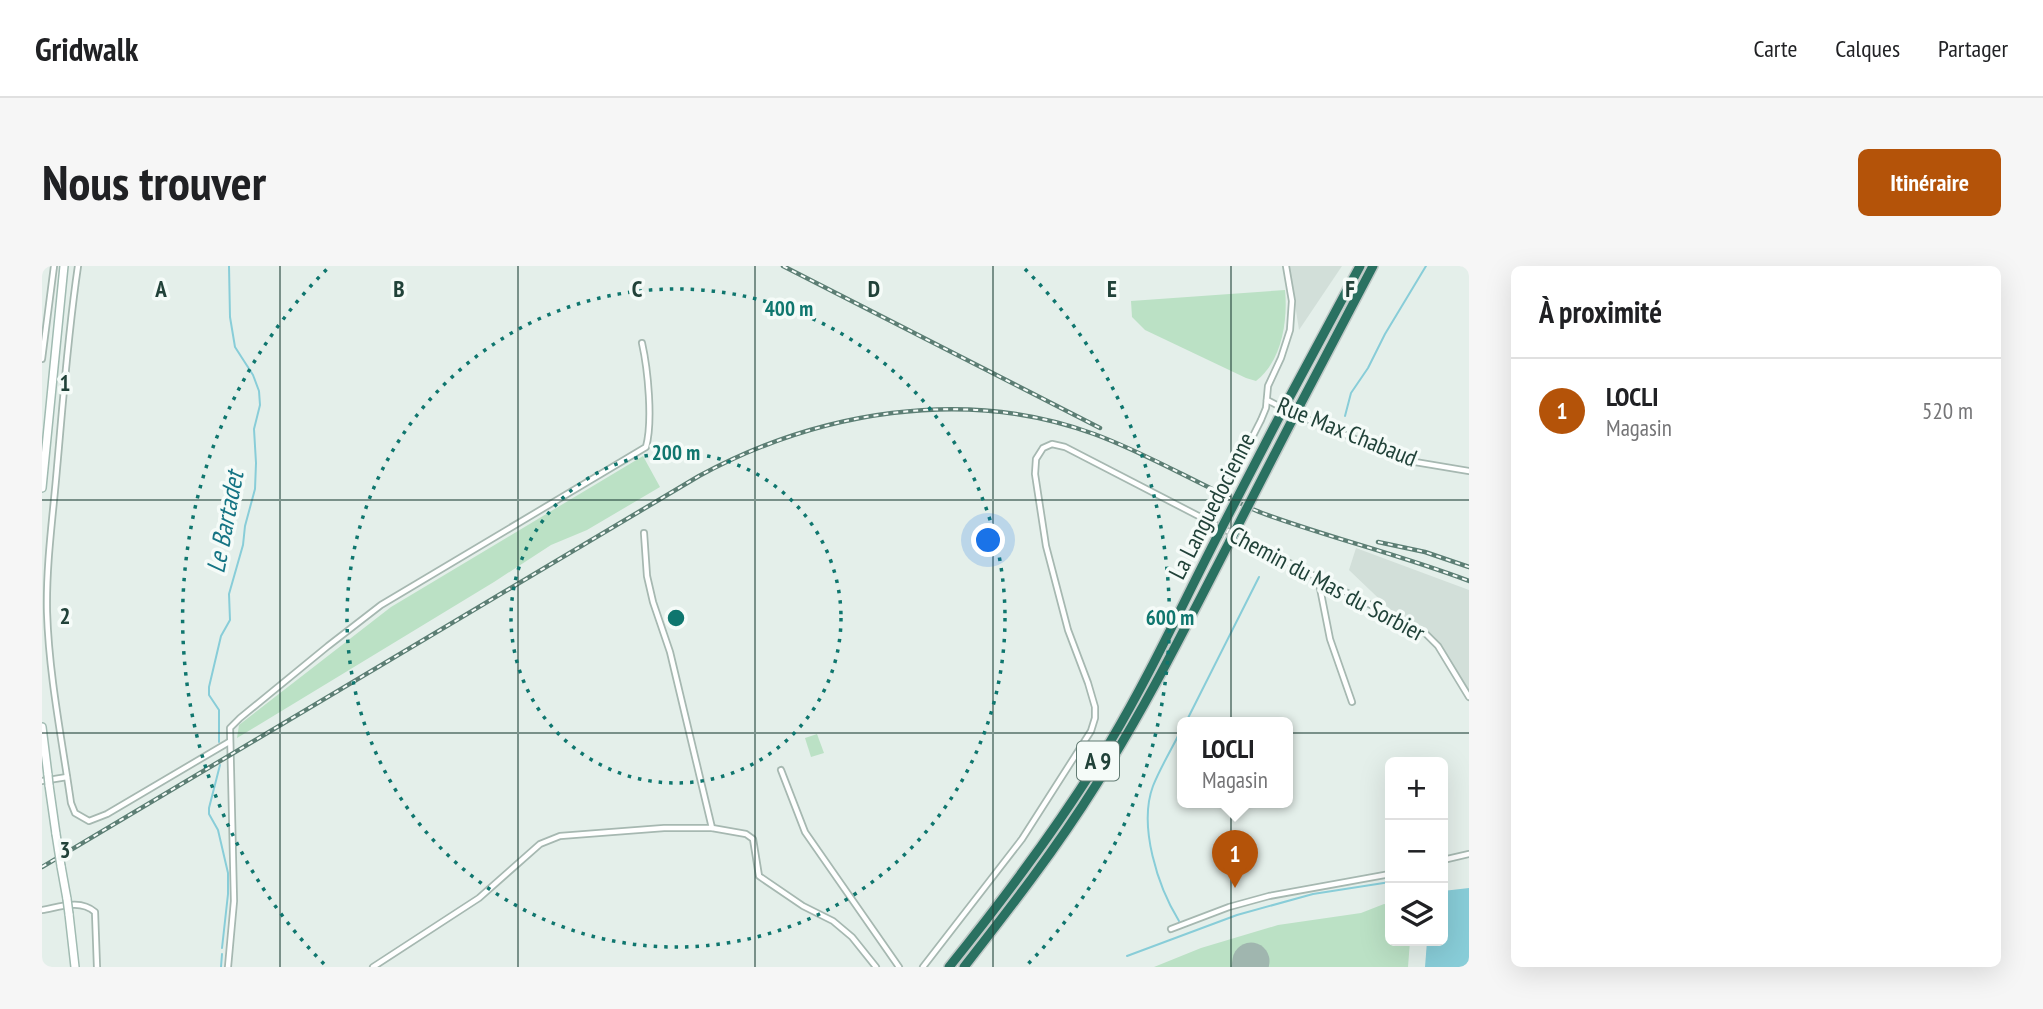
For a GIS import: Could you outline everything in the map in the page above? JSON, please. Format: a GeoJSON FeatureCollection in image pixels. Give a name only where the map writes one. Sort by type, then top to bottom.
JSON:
{"type":"FeatureCollection","features":[{"type":"Feature","properties":{"kind":"highway","name":"La Languedocienne"},"geometry":{"type":"LineString","coordinates":[[949,967],[1033,858],[1089,776],[1146,678],[1288,400],[1360,266]]}},
{"type":"Feature","properties":{"kind":"highway","name":"La Languedocienne"},"geometry":{"type":"LineString","coordinates":[[964,967],[1047,858],[1097,784],[1150,693],[1373,266]]}},
{"type":"Feature","properties":{"kind":"main road"},"geometry":{"type":"LineString","coordinates":[[42,488],[64,266]]}},
{"type":"Feature","properties":{"kind":"main road"},"geometry":{"type":"LineString","coordinates":[[42,727],[46,780],[67,899],[75,967]]}},
{"type":"Feature","properties":{"kind":"street"},"geometry":{"type":"LineString","coordinates":[[42,359],[54,266]]}},
{"type":"Feature","properties":{"kind":"street"},"geometry":{"type":"LineString","coordinates":[[78,266],[70,319],[49,558],[47,610],[49,654],[71,803],[75,813],[89,821],[107,814],[230,741]]}},
{"type":"Feature","properties":{"kind":"street","name":"Chemin du Mas du Sorbier"},"geometry":{"type":"LineString","coordinates":[[1286,266],[1292,301],[1290,330],[1268,386],[1266,408],[1220,502],[1207,519],[1425,633],[1438,646],[1469,697]]}},
{"type":"Feature","properties":{"kind":"street"},"geometry":{"type":"LineString","coordinates":[[228,967],[234,901],[230,728],[328,646],[381,606],[646,447],[649,419],[642,343]]}},
{"type":"Feature","properties":{"kind":"street","name":"Rue Max Chabaud"},"geometry":{"type":"LineString","coordinates":[[1267,400],[1409,461],[1469,471]]}},
{"type":"Feature","properties":{"kind":"street"},"geometry":{"type":"LineString","coordinates":[[923,967],[1022,839],[1091,731],[1095,718],[1095,707],[1068,630],[1046,546],[1035,474],[1036,459],[1043,448],[1052,444],[1065,447],[1207,519]]}},
{"type":"Feature","properties":{"kind":"street"},"geometry":{"type":"LineString","coordinates":[[644,533],[647,576],[670,652],[712,828]]}},
{"type":"Feature","properties":{"kind":"street"},"geometry":{"type":"LineString","coordinates":[[1318,577],[1330,639],[1352,702]]}},
{"type":"Feature","properties":{"kind":"street"},"geometry":{"type":"LineString","coordinates":[[781,770],[805,832],[899,967]]}},
{"type":"Feature","properties":{"kind":"street"},"geometry":{"type":"LineString","coordinates":[[46,780],[67,777]]}},
{"type":"Feature","properties":{"kind":"street"},"geometry":{"type":"LineString","coordinates":[[373,967],[479,898],[540,844],[560,836],[664,828],[712,828],[746,834],[753,839],[759,876],[803,906],[834,921],[852,937],[876,967]]}},
{"type":"Feature","properties":{"kind":"street"},"geometry":{"type":"LineString","coordinates":[[1448,859],[1469,854]]}},
{"type":"Feature","properties":{"kind":"street"},"geometry":{"type":"LineString","coordinates":[[1171,929],[1229,907],[1269,896],[1385,875]]}},
{"type":"Feature","properties":{"kind":"street"},"geometry":{"type":"LineString","coordinates":[[42,910],[79,904],[94,912],[97,967]]}},
{"type":"Feature","properties":{"kind":"shaded area"},"geometry":{"type":"Polygon","coordinates":[[[1289,266],[1342,266],[1299,330],[1289,266]]]}},
{"type":"Feature","properties":{"kind":"shaded area"},"geometry":{"type":"Polygon","coordinates":[[[1356,548],[1469,590],[1469,694],[1439,644],[1428,632],[1394,613],[1349,570],[1356,548]]]}},
{"type":"Feature","properties":{"kind":"green space"},"geometry":{"type":"Polygon","coordinates":[[[1285,290],[1281,339],[1272,363],[1256,381],[1145,330],[1132,317],[1131,301],[1285,290]]]}},
{"type":"Feature","properties":{"kind":"green space"},"geometry":{"type":"Polygon","coordinates":[[[643,456],[660,487],[587,530],[551,545],[237,738],[239,725],[391,607],[643,456]]]}},
{"type":"Feature","properties":{"kind":"green space"},"geometry":{"type":"Polygon","coordinates":[[[817,734],[824,753],[811,757],[805,738],[817,734]]]}},
{"type":"Feature","properties":{"kind":"green space"},"geometry":{"type":"Polygon","coordinates":[[[1385,904],[1385,946],[1410,946],[1408,967],[1154,967],[1201,948],[1278,925],[1361,913],[1385,904]]]}},
{"type":"Feature","properties":{"kind":"water"},"geometry":{"type":"Polygon","coordinates":[[[1469,888],[1469,967],[1425,967],[1427,946],[1448,946],[1448,890],[1469,888]]]}},
{"type":"Feature","properties":{"kind":"waterway","name":"Le Bartadet"},"geometry":{"type":"LineString","coordinates":[[219,742],[219,710],[209,695],[209,687],[221,636],[230,620],[229,594],[255,489],[254,429],[260,405],[259,391],[253,375],[235,347],[230,317],[229,266]]}},
{"type":"Feature","properties":{"kind":"waterway"},"geometry":{"type":"LineString","coordinates":[[1345,416],[1351,393],[1426,266]]}},
{"type":"Feature","properties":{"kind":"waterway"},"geometry":{"type":"LineString","coordinates":[[1189,717],[1259,577]]}},
{"type":"Feature","properties":{"kind":"waterway"},"geometry":{"type":"LineString","coordinates":[[1177,738],[1153,786],[1148,819],[1149,837],[1158,874],[1179,921]]}},
{"type":"Feature","properties":{"kind":"waterway","name":"Le Bartadet"},"geometry":{"type":"LineString","coordinates":[[220,765],[209,814],[218,830],[228,873],[222,948]]}},
{"type":"Feature","properties":{"kind":"waterway"},"geometry":{"type":"LineString","coordinates":[[1127,956],[1237,915],[1313,894],[1385,883]]}},
{"type":"Feature","properties":{"kind":"waterway","name":"Le Bartadet"},"geometry":{"type":"LineString","coordinates":[[221,967],[222,954]]}},
{"type":"Feature","properties":{"kind":"runway"},"geometry":{"type":"LineString","coordinates":[[1250,967],[1251,961]]}},
{"type":"Feature","properties":{"kind":"railway"},"geometry":{"type":"LineString","coordinates":[[783,266],[1100,428]]}},
{"type":"Feature","properties":{"kind":"railway"},"geometry":{"type":"LineString","coordinates":[[42,867],[699,476],[792,436],[842,422],[892,413],[943,409],[994,411],[1045,419],[1125,446],[1262,513],[1469,581]]}},
{"type":"Feature","properties":{"kind":"railway"},"geometry":{"type":"LineString","coordinates":[[1378,542],[1425,552],[1469,567]]}},
{"type":"Feature","properties":{"kind":"place","name":"LOCLI"},"geometry":{"type":"Point","coordinates":[1235,888]}}]}
